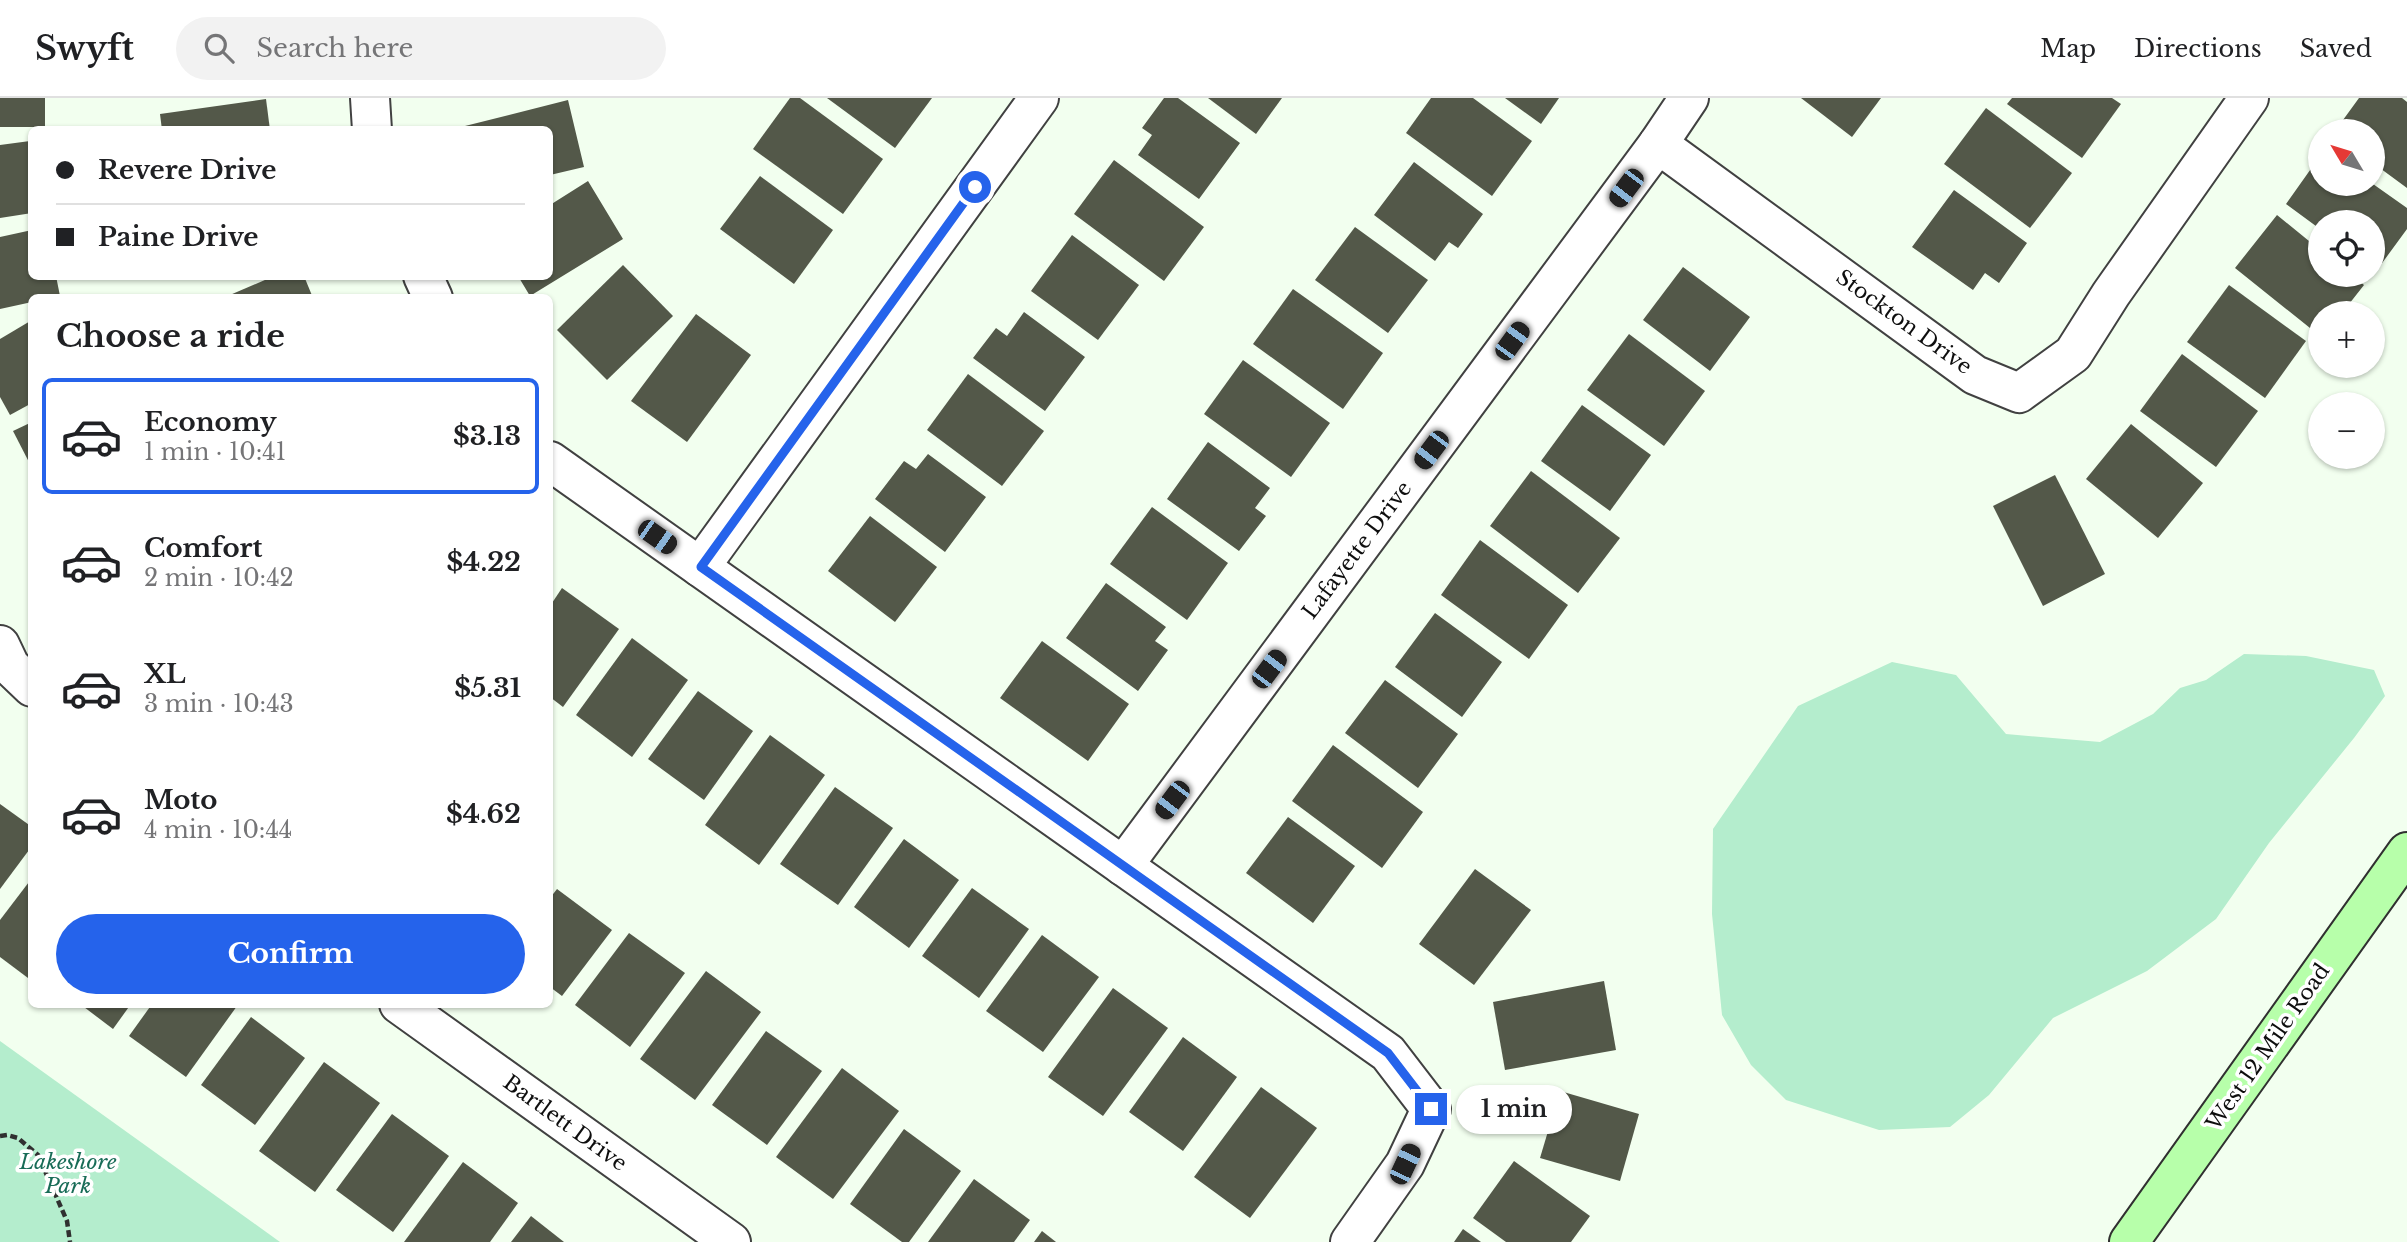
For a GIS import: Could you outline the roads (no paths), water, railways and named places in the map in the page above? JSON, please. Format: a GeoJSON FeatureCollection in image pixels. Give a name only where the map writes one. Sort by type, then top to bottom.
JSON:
{"type":"FeatureCollection","features":[{"type":"Feature","properties":{"kind":"main road","name":"West 12 Mile Road"},"geometry":{"type":"LineString","coordinates":[[2129,1242],[2407,852]]}},
{"type":"Feature","properties":{"kind":"street"},"geometry":{"type":"LineString","coordinates":[[370,98],[372,126]]}},
{"type":"Feature","properties":{"kind":"street"},"geometry":{"type":"LineString","coordinates":[[701,567],[1039,98]]}},
{"type":"Feature","properties":{"kind":"street","name":"Lafayette Drive"},"geometry":{"type":"LineString","coordinates":[[1123,866],[1658,144],[1689,98]]}},
{"type":"Feature","properties":{"kind":"street","name":"Stockton Drive"},"geometry":{"type":"LineString","coordinates":[[1658,144],[1975,375],[2019,393],[2073,354],[2111,295],[2249,98]]}},
{"type":"Feature","properties":{"kind":"street"},"geometry":{"type":"LineString","coordinates":[[553,463],[1388,1053],[1431,1109],[1405,1164],[1350,1242]]}},
{"type":"Feature","properties":{"kind":"street"},"geometry":{"type":"LineString","coordinates":[[0,645],[10,666],[28,683]]}},
{"type":"Feature","properties":{"kind":"street","name":"Bartlett Drive"},"geometry":{"type":"LineString","coordinates":[[404,1008],[731,1242]]}},
{"type":"Feature","properties":{"kind":"park label","name":"Lakeshore Park"},"geometry":{"type":"Point","coordinates":[68,1174]}}]}
